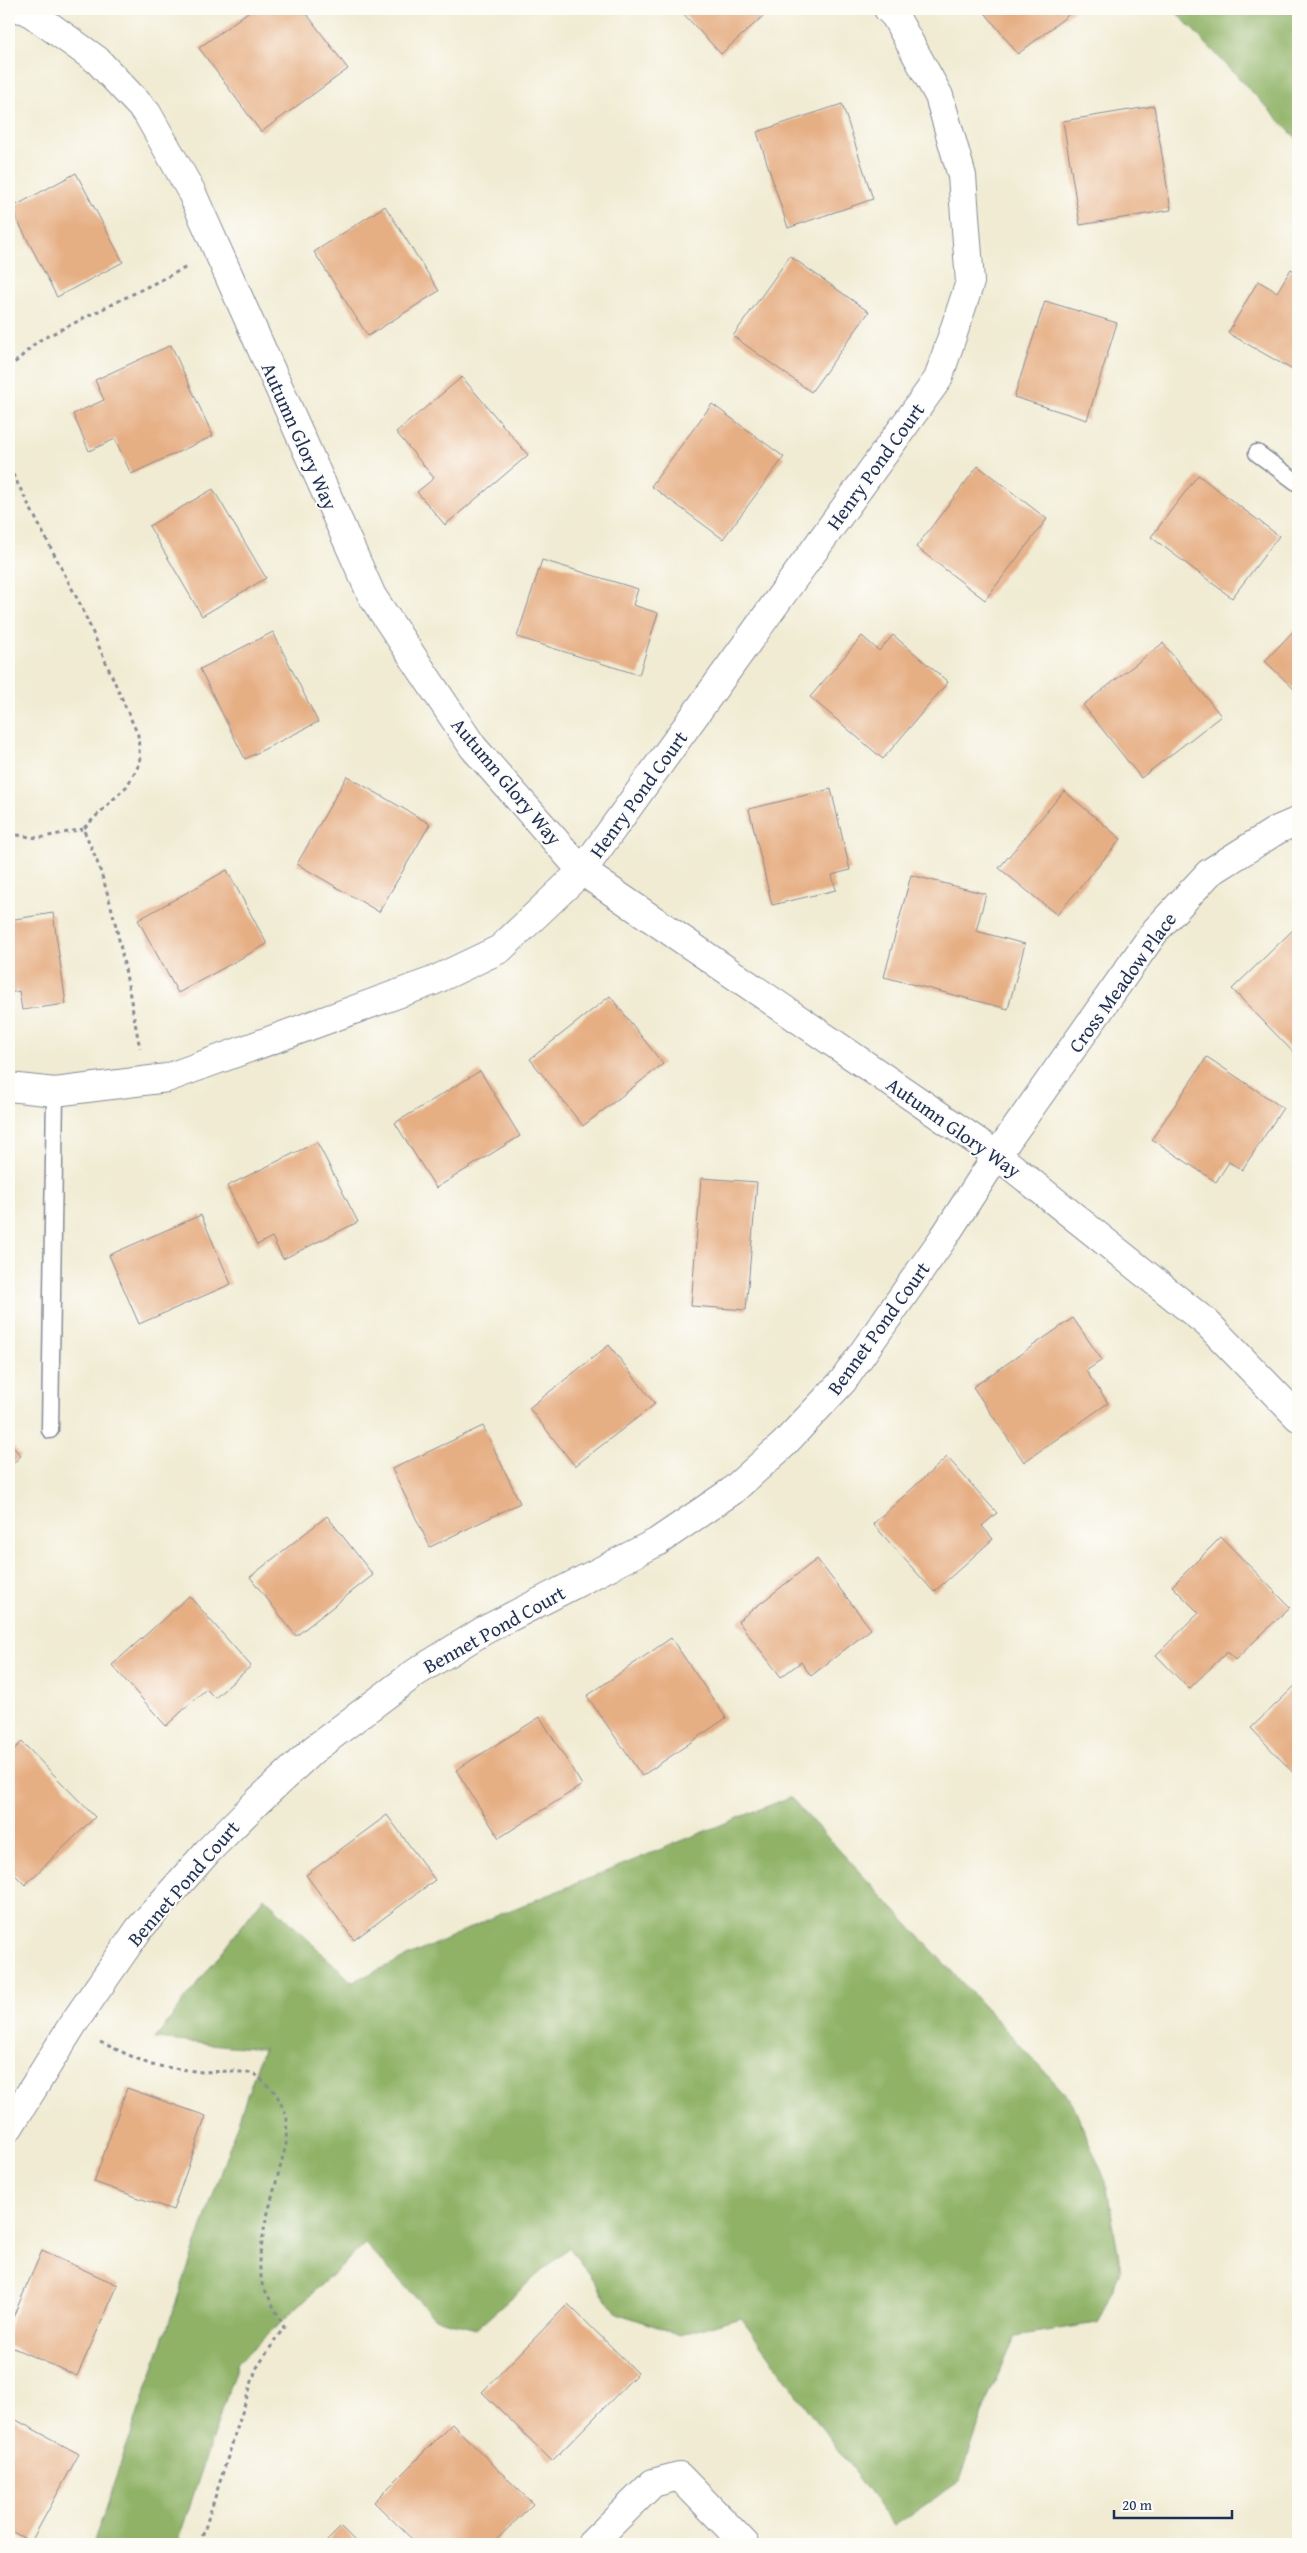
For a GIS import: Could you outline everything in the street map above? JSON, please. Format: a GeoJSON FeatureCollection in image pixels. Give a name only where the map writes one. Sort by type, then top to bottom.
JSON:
{"type":"FeatureCollection","features":[{"type":"Feature","properties":{"kind":"street","name":"Autumn Glory Way"},"geometry":{"type":"LineString","coordinates":[[21,9],[27,10],[97,60],[147,113],[191,191],[372,596],[474,747],[582,871],[997,1155],[1208,1324],[1298,1417]]}},
{"type":"Feature","properties":{"kind":"street","name":"Henry Pond Court"},"geometry":{"type":"LineString","coordinates":[[582,871],[938,379],[970,282],[962,176],[939,96],[895,16],[888,9]]}},
{"type":"Feature","properties":{"kind":"street","name":"Cross Meadow Place"},"geometry":{"type":"LineString","coordinates":[[997,1155],[1156,930],[1209,873],[1277,830],[1298,821]]}},
{"type":"Feature","properties":{"kind":"street"},"geometry":{"type":"LineString","coordinates":[[9,1087],[55,1092],[167,1078],[433,981],[500,950],[582,871]]}},
{"type":"Feature","properties":{"kind":"street","name":"Bennet Pond Court"},"geometry":{"type":"LineString","coordinates":[[9,2127],[73,2024],[139,1929],[206,1852],[313,1750],[415,1673],[483,1631],[656,1542],[732,1491],[783,1445],[844,1381],[944,1237],[997,1155]]}},
{"type":"Feature","properties":{"kind":"street"},"geometry":{"type":"LineString","coordinates":[[591,2544],[653,2483],[679,2476],[745,2544]]}},
{"type":"Feature","properties":{"kind":"lane"},"geometry":{"type":"LineString","coordinates":[[1257,453],[1298,483]]}},
{"type":"Feature","properties":{"kind":"lane"},"geometry":{"type":"LineString","coordinates":[[50,1430],[55,1092]]}},
{"type":"Feature","properties":{"kind":"path"},"geometry":{"type":"LineString","coordinates":[[9,368],[38,341],[190,266]]}},
{"type":"Feature","properties":{"kind":"path"},"geometry":{"type":"LineString","coordinates":[[9,466],[81,606],[138,735],[140,764],[127,786],[83,829],[39,838],[9,834]]}},
{"type":"Feature","properties":{"kind":"path"},"geometry":{"type":"LineString","coordinates":[[83,829],[96,856],[111,907],[140,1049]]}},
{"type":"Feature","properties":{"kind":"path"},"geometry":{"type":"LineString","coordinates":[[100,2042],[151,2065],[202,2072],[234,2071],[255,2074],[276,2093],[287,2116],[286,2145],[265,2224],[259,2261],[262,2284],[284,2327],[256,2369],[200,2544]]}},
{"type":"Feature","properties":{"kind":"green space"},"geometry":{"type":"Polygon","coordinates":[[[1173,9],[1298,9],[1298,140],[1173,9]]]}},
{"type":"Feature","properties":{"kind":"green space"},"geometry":{"type":"Polygon","coordinates":[[[790,1797],[1071,2100],[1106,2182],[1121,2270],[1097,2323],[1016,2336],[988,2397],[960,2481],[894,2526],[740,2317],[681,2335],[617,2313],[569,2247],[476,2329],[435,2318],[365,2244],[238,2362],[177,2544],[93,2544],[263,2049],[155,2039],[264,1897],[352,1982],[496,1916],[790,1797]]]}},
{"type":"Feature","properties":{"kind":"building"},"geometry":{"type":"Polygon","coordinates":[[[252,9],[303,9],[348,69],[261,132],[199,48],[252,9]]]}},
{"type":"Feature","properties":{"kind":"building"},"geometry":{"type":"Polygon","coordinates":[[[679,9],[771,9],[721,54],[679,9]]]}},
{"type":"Feature","properties":{"kind":"building"},"geometry":{"type":"Polygon","coordinates":[[[982,9],[1076,9],[1018,54],[982,9]]]}},
{"type":"Feature","properties":{"kind":"building"},"geometry":{"type":"Polygon","coordinates":[[[842,104],[873,199],[788,228],[757,132],[842,104]]]}},
{"type":"Feature","properties":{"kind":"building"},"geometry":{"type":"Polygon","coordinates":[[[1154,106],[1171,210],[1080,225],[1063,121],[1154,106]]]}},
{"type":"Feature","properties":{"kind":"building"},"geometry":{"type":"Polygon","coordinates":[[[76,173],[123,262],[57,297],[11,208],[76,173]]]}},
{"type":"Feature","properties":{"kind":"building"},"geometry":{"type":"Polygon","coordinates":[[[385,206],[439,291],[368,336],[314,252],[385,206]]]}},
{"type":"Feature","properties":{"kind":"building"},"geometry":{"type":"Polygon","coordinates":[[[790,256],[869,312],[811,392],[733,336],[790,256]]]}},
{"type":"Feature","properties":{"kind":"building"},"geometry":{"type":"Polygon","coordinates":[[[1291,269],[1298,273],[1298,373],[1228,333],[1258,281],[1277,292],[1291,269]]]}},
{"type":"Feature","properties":{"kind":"building"},"geometry":{"type":"Polygon","coordinates":[[[1045,301],[1117,323],[1087,420],[1014,397],[1045,301]]]}},
{"type":"Feature","properties":{"kind":"building"},"geometry":{"type":"Polygon","coordinates":[[[171,345],[213,436],[131,474],[115,439],[89,451],[73,414],[104,400],[95,380],[171,345]]]}},
{"type":"Feature","properties":{"kind":"building"},"geometry":{"type":"Polygon","coordinates":[[[462,377],[528,455],[445,525],[417,492],[434,478],[396,432],[462,377]]]}},
{"type":"Feature","properties":{"kind":"building"},"geometry":{"type":"Polygon","coordinates":[[[712,404],[784,457],[723,539],[651,486],[712,404]]]}},
{"type":"Feature","properties":{"kind":"building"},"geometry":{"type":"Polygon","coordinates":[[[978,466],[1047,519],[985,600],[916,547],[978,466]]]}},
{"type":"Feature","properties":{"kind":"building"},"geometry":{"type":"Polygon","coordinates":[[[1198,475],[1279,536],[1232,598],[1151,537],[1198,475]]]}},
{"type":"Feature","properties":{"kind":"building"},"geometry":{"type":"Polygon","coordinates":[[[213,489],[266,578],[202,616],[149,526],[213,489]]]}},
{"type":"Feature","properties":{"kind":"building"},"geometry":{"type":"Polygon","coordinates":[[[542,560],[638,589],[633,605],[658,613],[639,675],[517,637],[542,560]]]}},
{"type":"Feature","properties":{"kind":"building"},"geometry":{"type":"Polygon","coordinates":[[[1298,626],[1298,693],[1265,661],[1298,626]]]}},
{"type":"Feature","properties":{"kind":"building"},"geometry":{"type":"Polygon","coordinates":[[[273,632],[318,722],[245,759],[200,669],[273,632]]]}},
{"type":"Feature","properties":{"kind":"building"},"geometry":{"type":"Polygon","coordinates":[[[893,635],[948,682],[883,759],[810,697],[862,636],[879,651],[893,635]]]}},
{"type":"Feature","properties":{"kind":"building"},"geometry":{"type":"Polygon","coordinates":[[[1163,643],[1221,716],[1141,778],[1083,705],[1163,643]]]}},
{"type":"Feature","properties":{"kind":"building"},"geometry":{"type":"Polygon","coordinates":[[[347,776],[430,824],[379,912],[297,864],[347,776]]]}},
{"type":"Feature","properties":{"kind":"building"},"geometry":{"type":"Polygon","coordinates":[[[831,789],[850,870],[832,875],[836,890],[772,905],[749,809],[831,789]]]}},
{"type":"Feature","properties":{"kind":"building"},"geometry":{"type":"Polygon","coordinates":[[[1064,791],[1121,839],[1057,915],[999,868],[1064,791]]]}},
{"type":"Feature","properties":{"kind":"building"},"geometry":{"type":"Polygon","coordinates":[[[227,870],[267,944],[178,993],[138,920],[227,870]]]}},
{"type":"Feature","properties":{"kind":"building"},"geometry":{"type":"Polygon","coordinates":[[[911,875],[986,894],[976,931],[1025,944],[1008,1009],[884,977],[911,875]]]}},
{"type":"Feature","properties":{"kind":"building"},"geometry":{"type":"Polygon","coordinates":[[[53,913],[66,1004],[22,1010],[19,991],[9,993],[9,920],[53,913]]]}},
{"type":"Feature","properties":{"kind":"building"},"geometry":{"type":"Polygon","coordinates":[[[1298,925],[1298,1053],[1296,1055],[1232,989],[1298,925]]]}},
{"type":"Feature","properties":{"kind":"building"},"geometry":{"type":"Polygon","coordinates":[[[610,996],[663,1064],[583,1126],[530,1059],[610,996]]]}},
{"type":"Feature","properties":{"kind":"building"},"geometry":{"type":"Polygon","coordinates":[[[1207,1057],[1283,1108],[1242,1170],[1229,1162],[1216,1182],[1152,1139],[1207,1057]]]}},
{"type":"Feature","properties":{"kind":"building"},"geometry":{"type":"Polygon","coordinates":[[[480,1071],[520,1136],[436,1188],[395,1123],[480,1071]]]}},
{"type":"Feature","properties":{"kind":"building"},"geometry":{"type":"Polygon","coordinates":[[[317,1142],[358,1222],[283,1259],[272,1237],[257,1245],[227,1186],[317,1142]]]}},
{"type":"Feature","properties":{"kind":"building"},"geometry":{"type":"Polygon","coordinates":[[[701,1178],[757,1182],[746,1310],[691,1306],[701,1178]]]}},
{"type":"Feature","properties":{"kind":"building"},"geometry":{"type":"Polygon","coordinates":[[[201,1215],[231,1284],[139,1324],[109,1255],[201,1215]]]}},
{"type":"Feature","properties":{"kind":"building"},"geometry":{"type":"Polygon","coordinates":[[[1073,1318],[1102,1360],[1086,1371],[1108,1403],[1024,1462],[973,1387],[1073,1318]]]}},
{"type":"Feature","properties":{"kind":"building"},"geometry":{"type":"Polygon","coordinates":[[[609,1345],[655,1404],[575,1466],[529,1408],[609,1345]]]}},
{"type":"Feature","properties":{"kind":"building"},"geometry":{"type":"Polygon","coordinates":[[[483,1426],[520,1503],[430,1547],[392,1469],[483,1426]]]}},
{"type":"Feature","properties":{"kind":"building"},"geometry":{"type":"Polygon","coordinates":[[[9,1442],[21,1456],[9,1467],[9,1442]]]}},
{"type":"Feature","properties":{"kind":"building"},"geometry":{"type":"Polygon","coordinates":[[[947,1457],[997,1513],[982,1526],[993,1539],[934,1592],[873,1524],[947,1457]]]}},
{"type":"Feature","properties":{"kind":"building"},"geometry":{"type":"Polygon","coordinates":[[[327,1516],[373,1575],[296,1636],[250,1577],[327,1516]]]}},
{"type":"Feature","properties":{"kind":"building"},"geometry":{"type":"Polygon","coordinates":[[[1221,1537],[1290,1607],[1235,1660],[1227,1652],[1189,1689],[1156,1655],[1199,1613],[1172,1586],[1221,1537]]]}},
{"type":"Feature","properties":{"kind":"building"},"geometry":{"type":"Polygon","coordinates":[[[817,1559],[871,1629],[811,1676],[801,1662],[781,1677],[738,1621],[817,1559]]]}},
{"type":"Feature","properties":{"kind":"building"},"geometry":{"type":"Polygon","coordinates":[[[189,1596],[251,1666],[215,1698],[206,1689],[166,1726],[112,1665],[189,1596]]]}},
{"type":"Feature","properties":{"kind":"building"},"geometry":{"type":"Polygon","coordinates":[[[671,1638],[726,1718],[642,1776],[587,1696],[671,1638]]]}},
{"type":"Feature","properties":{"kind":"building"},"geometry":{"type":"Polygon","coordinates":[[[1298,1683],[1298,1778],[1251,1728],[1298,1683]]]}},
{"type":"Feature","properties":{"kind":"building"},"geometry":{"type":"Polygon","coordinates":[[[540,1717],[582,1785],[499,1838],[456,1770],[540,1717]]]}},
{"type":"Feature","properties":{"kind":"building"},"geometry":{"type":"Polygon","coordinates":[[[22,1742],[95,1817],[25,1885],[9,1869],[9,1754],[22,1742]]]}},
{"type":"Feature","properties":{"kind":"building"},"geometry":{"type":"Polygon","coordinates":[[[387,1815],[435,1880],[354,1940],[306,1875],[387,1815]]]}},
{"type":"Feature","properties":{"kind":"building"},"geometry":{"type":"Polygon","coordinates":[[[127,2088],[206,2116],[173,2210],[94,2182],[127,2088]]]}},
{"type":"Feature","properties":{"kind":"building"},"geometry":{"type":"Polygon","coordinates":[[[42,2251],[118,2285],[77,2376],[9,2346],[9,2326],[42,2251]]]}},
{"type":"Feature","properties":{"kind":"building"},"geometry":{"type":"Polygon","coordinates":[[[568,2304],[638,2373],[552,2461],[482,2392],[568,2304]]]}},
{"type":"Feature","properties":{"kind":"building"},"geometry":{"type":"Polygon","coordinates":[[[9,2416],[79,2454],[31,2542],[9,2530],[9,2416]]]}},
{"type":"Feature","properties":{"kind":"building"},"geometry":{"type":"Polygon","coordinates":[[[452,2424],[533,2504],[492,2544],[417,2544],[374,2502],[452,2424]]]}},
{"type":"Feature","properties":{"kind":"building"},"geometry":{"type":"Polygon","coordinates":[[[341,2527],[358,2544],[324,2544],[341,2527]]]}}]}
